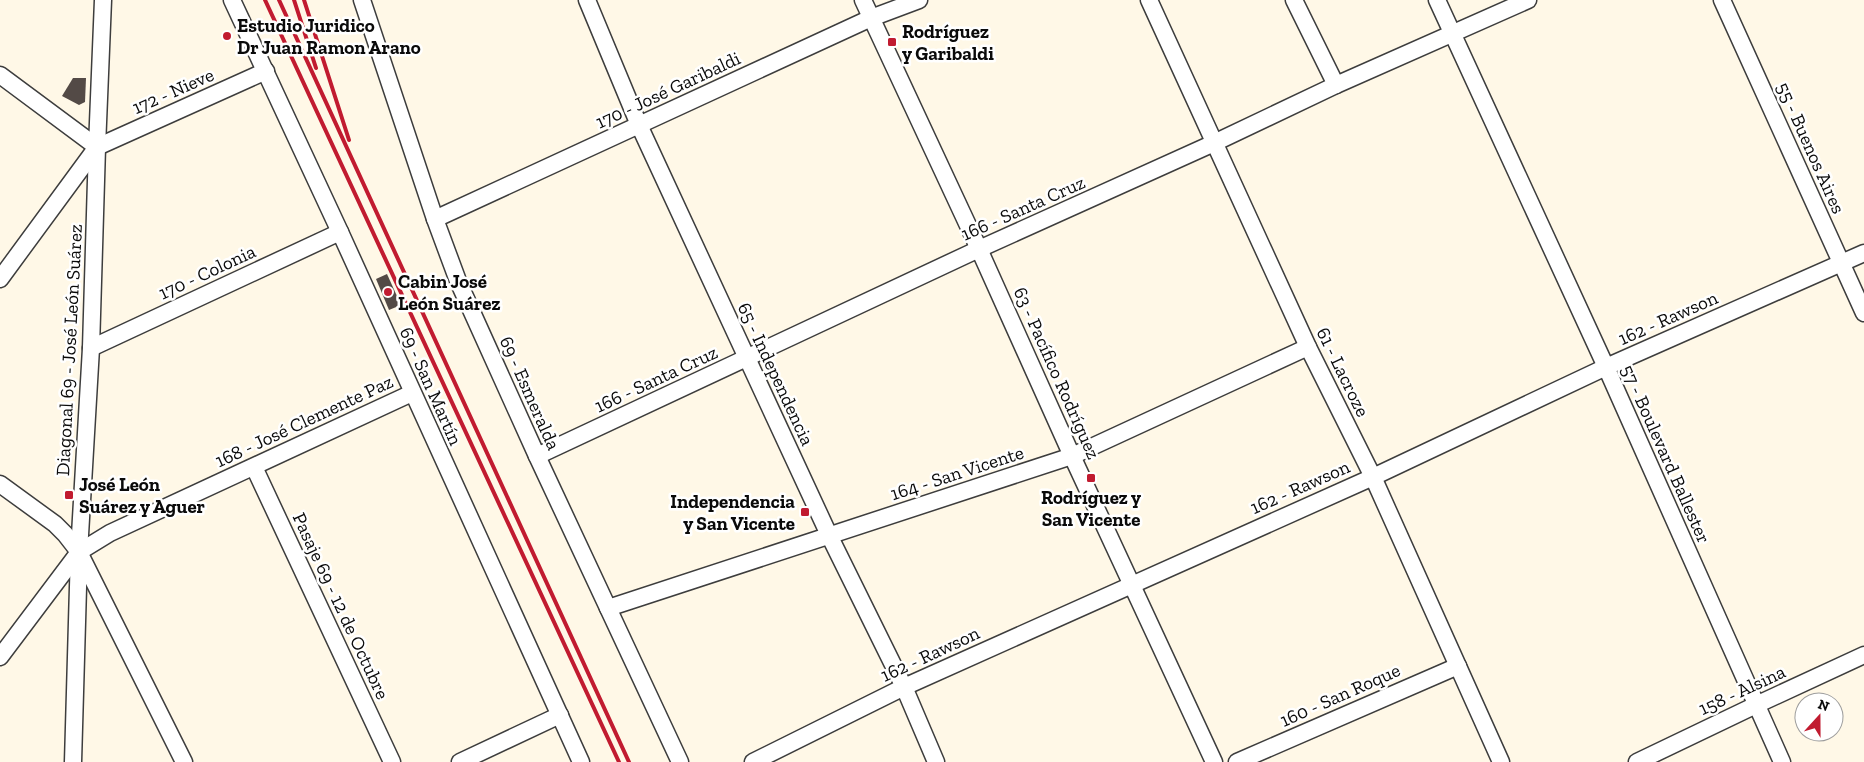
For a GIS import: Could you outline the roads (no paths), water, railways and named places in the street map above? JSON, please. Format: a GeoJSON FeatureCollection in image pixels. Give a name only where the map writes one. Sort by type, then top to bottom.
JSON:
{"type":"FeatureCollection","features":[{"type":"Feature","properties":{"kind":"street","name":"Diagonal 69 - José León Suárez"},"geometry":{"type":"LineString","coordinates":[[73,762],[79,552],[91,348],[96,147],[103,0]]}},
{"type":"Feature","properties":{"kind":"street","name":"69 - San Martín"},"geometry":{"type":"LineString","coordinates":[[232,0],[340,232],[581,762]]}},
{"type":"Feature","properties":{"kind":"street","name":"69 - Esmeralda"},"geometry":{"type":"LineString","coordinates":[[362,0],[435,219],[458,281],[537,456],[680,762]]}},
{"type":"Feature","properties":{"kind":"street","name":"65 - Independencia"},"geometry":{"type":"LineString","coordinates":[[587,0],[639,125],[829,535],[904,687],[936,762]]}},
{"type":"Feature","properties":{"kind":"street","name":"63 - Pacífico Rodríguez"},"geometry":{"type":"LineString","coordinates":[[863,0],[980,249],[1072,456],[1214,762]]}},
{"type":"Feature","properties":{"kind":"street","name":"170 - José Garibaldi"},"geometry":{"type":"LineString","coordinates":[[435,219],[871,18],[919,0]]}},
{"type":"Feature","properties":{"kind":"street","name":"61 - Lacroze"},"geometry":{"type":"LineString","coordinates":[[1149,0],[1308,347],[1373,477],[1501,762]]}},
{"type":"Feature","properties":{"kind":"street"},"geometry":{"type":"LineString","coordinates":[[1294,0],[1336,85]]}},
{"type":"Feature","properties":{"kind":"street","name":"57 - Boulevard Ballester"},"geometry":{"type":"LineString","coordinates":[[1437,0],[1606,367],[1782,762]]}},
{"type":"Feature","properties":{"kind":"street","name":"166 - Santa Cruz"},"geometry":{"type":"LineString","coordinates":[[537,456],[1336,85],[1528,0]]}},
{"type":"Feature","properties":{"kind":"street","name":"55 - Buenos Aires"},"geometry":{"type":"LineString","coordinates":[[1722,0],[1864,313]]}},
{"type":"Feature","properties":{"kind":"street","name":"172 - Nieve"},"geometry":{"type":"LineString","coordinates":[[96,147],[266,71]]}},
{"type":"Feature","properties":{"kind":"street"},"geometry":{"type":"LineString","coordinates":[[0,76],[96,147],[0,279]]}},
{"type":"Feature","properties":{"kind":"street","name":"170 - Colonia"},"geometry":{"type":"LineString","coordinates":[[91,348],[340,232]]}},
{"type":"Feature","properties":{"kind":"street","name":"162 - Rawson"},"geometry":{"type":"LineString","coordinates":[[753,762],[904,687],[1373,477],[1606,367],[1864,253]]}},
{"type":"Feature","properties":{"kind":"street","name":"164 - San Vicente"},"geometry":{"type":"LineString","coordinates":[[608,608],[1072,456],[1308,347]]}},
{"type":"Feature","properties":{"kind":"street","name":"168 - José Clemente Paz"},"geometry":{"type":"LineString","coordinates":[[79,552],[110,533],[412,393]]}},
{"type":"Feature","properties":{"kind":"street","name":"Pasaje 69 - 12 de Octubre"},"geometry":{"type":"LineString","coordinates":[[254,467],[392,762]]}},
{"type":"Feature","properties":{"kind":"street"},"geometry":{"type":"LineString","coordinates":[[0,484],[55,524],[79,552],[184,762]]}},
{"type":"Feature","properties":{"kind":"street"},"geometry":{"type":"LineString","coordinates":[[0,658],[79,552]]}},
{"type":"Feature","properties":{"kind":"street","name":"158 - Alsina"},"geometry":{"type":"LineString","coordinates":[[1637,762],[1864,655]]}},
{"type":"Feature","properties":{"kind":"street","name":"160 - San Roque"},"geometry":{"type":"LineString","coordinates":[[1237,762],[1458,666]]}},
{"type":"Feature","properties":{"kind":"street"},"geometry":{"type":"LineString","coordinates":[[460,762],[560,715]]}},
{"type":"Feature","properties":{"kind":"railway"},"geometry":{"type":"LineString","coordinates":[[265,0],[619,762]]}},
{"type":"Feature","properties":{"kind":"railway"},"geometry":{"type":"LineString","coordinates":[[279,0],[629,762]]}},
{"type":"Feature","properties":{"kind":"railway"},"geometry":{"type":"LineString","coordinates":[[294,0],[316,68]]}},
{"type":"Feature","properties":{"kind":"railway"},"geometry":{"type":"LineString","coordinates":[[304,0],[349,140]]}},
{"type":"Feature","properties":{"kind":"place","name":"Estudio Juridico Dr Juan Ramon Arano"},"geometry":{"type":"Point","coordinates":[227,36]}},
{"type":"Feature","properties":{"kind":"place","name":"Rodríguez y Garibaldi"},"geometry":{"type":"Point","coordinates":[892,42]}},
{"type":"Feature","properties":{"kind":"place","name":"Cabin José León Suárez"},"geometry":{"type":"Point","coordinates":[388,292]}},
{"type":"Feature","properties":{"kind":"place","name":"Rodríguez y San Vicente"},"geometry":{"type":"Point","coordinates":[1091,478]}},
{"type":"Feature","properties":{"kind":"place","name":"José León Suárez y Aguer"},"geometry":{"type":"Point","coordinates":[69,495]}},
{"type":"Feature","properties":{"kind":"place","name":"Independencia y San Vicente"},"geometry":{"type":"Point","coordinates":[805,512]}}]}
